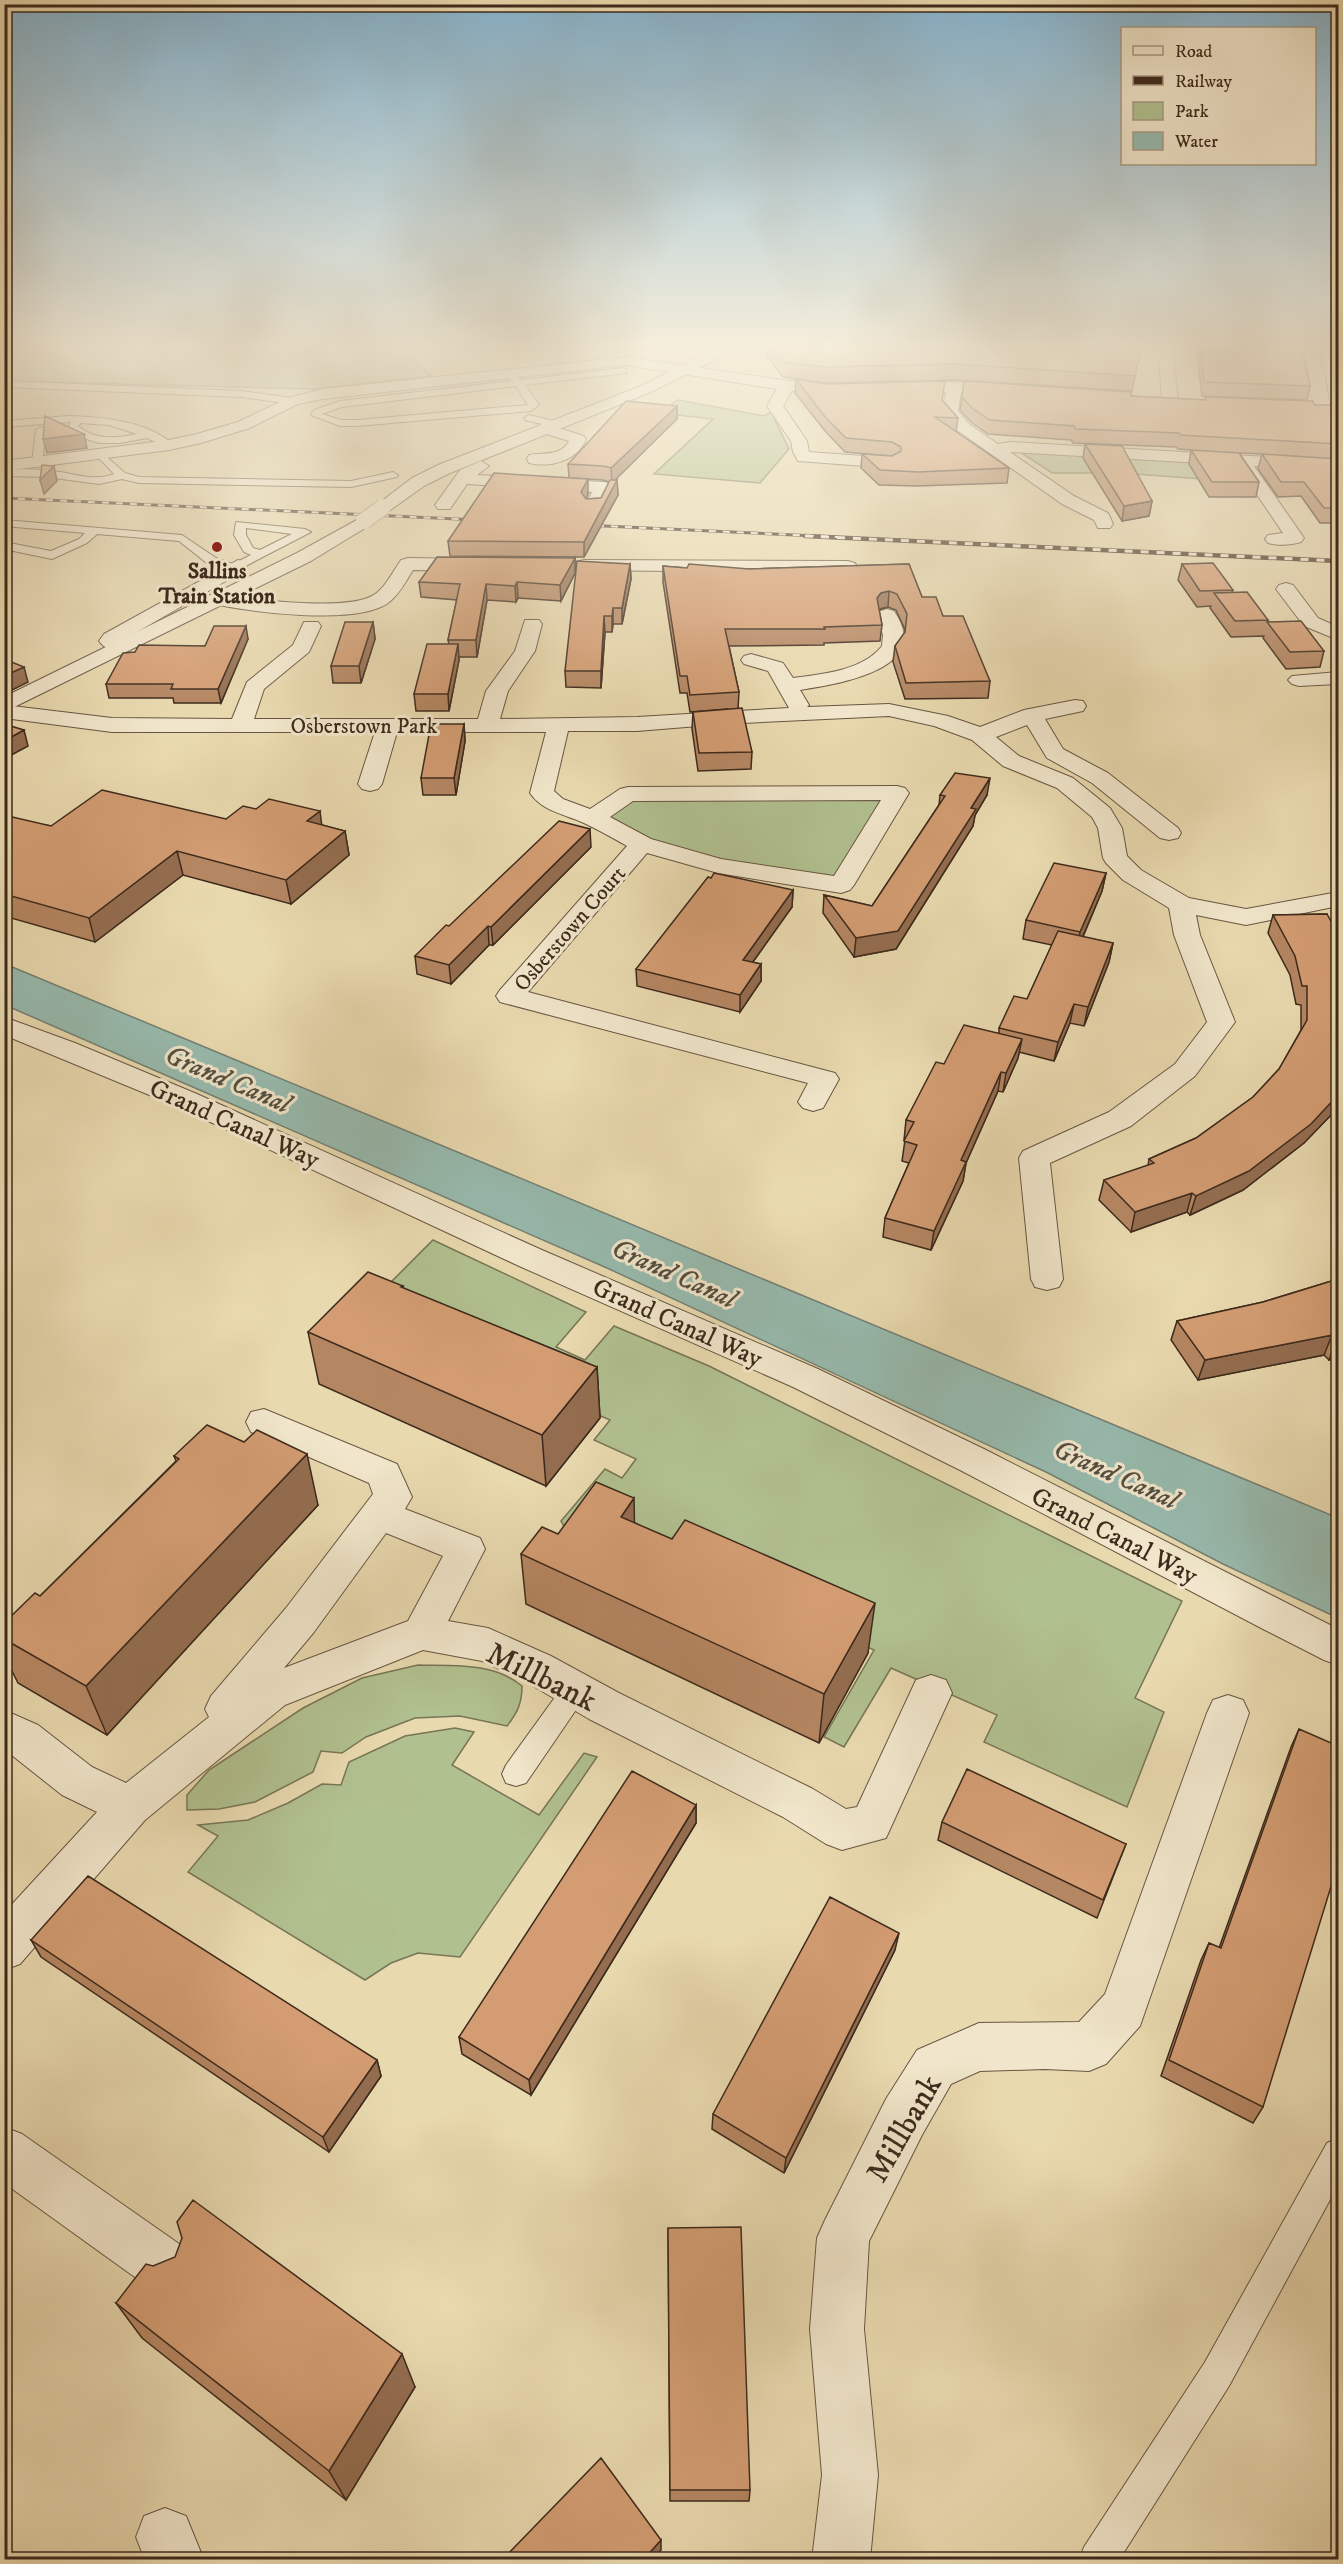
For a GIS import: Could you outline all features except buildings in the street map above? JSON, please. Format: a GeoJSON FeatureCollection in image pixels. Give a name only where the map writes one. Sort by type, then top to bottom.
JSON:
{"type":"FeatureCollection","features":[{"type":"Feature","properties":{"kind":"street"},"geometry":{"type":"LineString","coordinates":[[4,706],[304,557],[364,521],[429,476],[451,466]]}},
{"type":"Feature","properties":{"kind":"street"},"geometry":{"type":"LineString","coordinates":[[444,505],[466,474],[482,466]]}},
{"type":"Feature","properties":{"kind":"street"},"geometry":{"type":"LineString","coordinates":[[1019,466],[1068,500],[1102,517],[1104,524]]}},
{"type":"Feature","properties":{"kind":"street"},"geometry":{"type":"LineString","coordinates":[[1245,466],[1295,538],[1274,539]]}},
{"type":"Feature","properties":{"kind":"street"},"geometry":{"type":"LineString","coordinates":[[463,479],[603,487],[593,508]]}},
{"type":"Feature","properties":{"kind":"street"},"geometry":{"type":"LineString","coordinates":[[217,599],[253,607],[350,607],[380,599],[413,556],[500,565]]}},
{"type":"Feature","properties":{"kind":"street"},"geometry":{"type":"LineString","coordinates":[[568,566],[616,561],[872,567]]}},
{"type":"Feature","properties":{"kind":"street"},"geometry":{"type":"LineString","coordinates":[[121,646],[109,641],[114,635],[236,567]]}},
{"type":"Feature","properties":{"kind":"street"},"geometry":{"type":"LineString","coordinates":[[1286,589],[1311,622],[1338,634]]}},
{"type":"Feature","properties":{"kind":"street"},"geometry":{"type":"LineString","coordinates":[[788,685],[831,679],[876,662],[892,647],[894,640],[887,615]]}},
{"type":"Feature","properties":{"kind":"street"},"geometry":{"type":"LineString","coordinates":[[488,726],[497,691],[525,651],[532,624]]}},
{"type":"Feature","properties":{"kind":"street"},"geometry":{"type":"LineString","coordinates":[[241,724],[254,686],[302,648],[311,626]]}},
{"type":"Feature","properties":{"kind":"street"},"geometry":{"type":"LineString","coordinates":[[751,660],[776,667],[802,713]]}},
{"type":"Feature","properties":{"kind":"street"},"geometry":{"type":"LineString","coordinates":[[1299,680],[1338,678]]}},
{"type":"Feature","properties":{"kind":"street"},"geometry":{"type":"LineString","coordinates":[[1075,706],[1032,715],[980,735],[1011,762],[1065,783],[1102,813],[1110,828],[1115,858],[1132,876],[1181,904],[1246,917],[1338,899]]}},
{"type":"Feature","properties":{"kind":"street","name":"Osberstown Park"},"geometry":{"type":"LineString","coordinates":[[4,711],[112,725],[488,726],[638,724],[802,713],[889,710],[940,720],[980,735]]}},
{"type":"Feature","properties":{"kind":"street"},"geometry":{"type":"LineString","coordinates":[[1032,715],[1055,753],[1100,777],[1169,833]]}},
{"type":"Feature","properties":{"kind":"street"},"geometry":{"type":"LineString","coordinates":[[370,784],[388,725]]}},
{"type":"Feature","properties":{"kind":"street","name":"Osberstown Court"},"geometry":{"type":"LineString","coordinates":[[559,725],[542,793],[555,804],[593,818],[642,844],[510,996],[825,1079],[813,1102]]}},
{"type":"Feature","properties":{"kind":"street"},"geometry":{"type":"LineString","coordinates":[[593,818],[628,794],[897,793],[841,885],[718,866],[642,844]]}},
{"type":"Feature","properties":{"kind":"street"},"geometry":{"type":"LineString","coordinates":[[1047,1279],[1034,1158],[1120,1119],[1185,1070],[1221,1022],[1187,935],[1181,904]]}},
{"type":"Feature","properties":{"kind":"street","name":"Grand Canal Way"},"geometry":{"type":"LineString","coordinates":[[4,1025],[54,1044],[269,1138],[495,1242],[850,1398],[1234,1597],[1338,1648]]}},
{"type":"Feature","properties":{"kind":"street"},"geometry":{"type":"LineString","coordinates":[[185,1758],[300,1620],[393,1497],[384,1474],[264,1422]]}},
{"type":"Feature","properties":{"kind":"street"},"geometry":{"type":"LineString","coordinates":[[4,1948],[130,1806],[185,1758],[270,1692],[422,1633],[466,1549],[378,1514]]}},
{"type":"Feature","properties":{"kind":"street","name":"Millbank"},"geometry":{"type":"LineString","coordinates":[[422,1633],[488,1645],[798,1803],[842,1830],[871,1824],[931,1693]]}},
{"type":"Feature","properties":{"kind":"street","name":"Millbank"},"geometry":{"type":"LineString","coordinates":[[841,2559],[850,2475],[837,2329],[843,2238],[904,2117],[934,2067],[979,2046],[1089,2047],[1123,2008],[1228,1713]]}},
{"type":"Feature","properties":{"kind":"street"},"geometry":{"type":"LineString","coordinates":[[4,1728],[23,1738],[77,1781],[130,1806]]}},
{"type":"Feature","properties":{"kind":"street"},"geometry":{"type":"LineString","coordinates":[[4,2152],[176,2274]]}},
{"type":"Feature","properties":{"kind":"lane"},"geometry":{"type":"LineString","coordinates":[[112,466],[121,475],[138,480],[351,484],[393,475]]}},
{"type":"Feature","properties":{"kind":"lane"},"geometry":{"type":"LineString","coordinates":[[4,473],[59,475],[86,481],[107,482],[121,475]]}},
{"type":"Feature","properties":{"kind":"lane"},"geometry":{"type":"LineString","coordinates":[[4,524],[182,538],[212,561],[236,567],[305,532],[240,524],[240,535],[248,550],[261,554]]}},
{"type":"Feature","properties":{"kind":"lane"},"geometry":{"type":"LineString","coordinates":[[4,544],[52,555],[82,541],[94,531]]}},
{"type":"Feature","properties":{"kind":"lane"},"geometry":{"type":"LineString","coordinates":[[516,1774],[575,1690]]}},
{"type":"Feature","properties":{"kind":"lane"},"geometry":{"type":"LineString","coordinates":[[1097,2559],[1217,2374],[1338,2154]]}},
{"type":"Feature","properties":{"kind":"green space"},"geometry":{"type":"Polygon","coordinates":[[[663,466],[775,466],[760,483],[654,474],[663,466]]]}},
{"type":"Feature","properties":{"kind":"green space"},"geometry":{"type":"Polygon","coordinates":[[[1041,466],[1222,466],[1203,479],[1121,473],[1052,473],[1041,466]]]}},
{"type":"Feature","properties":{"kind":"green space"},"geometry":{"type":"Polygon","coordinates":[[[634,794],[892,795],[836,882],[651,845],[596,815],[634,794]]]}},
{"type":"Feature","properties":{"kind":"green space"},"geometry":{"type":"Polygon","coordinates":[[[433,1240],[586,1312],[556,1347],[585,1360],[614,1326],[709,1366],[1182,1601],[1135,1698],[1164,1712],[1127,1807],[984,1742],[997,1715],[891,1668],[844,1747],[824,1737],[874,1650],[600,1522],[565,1528],[561,1521],[605,1469],[622,1478],[636,1459],[594,1440],[610,1420],[363,1310],[433,1240]]]}},
{"type":"Feature","properties":{"kind":"green space"},"geometry":{"type":"Polygon","coordinates":[[[418,1665],[473,1667],[511,1678],[522,1686],[521,1698],[514,1717],[507,1726],[460,1716],[415,1718],[366,1737],[342,1753],[321,1751],[313,1772],[255,1802],[219,1809],[187,1810],[187,1795],[209,1770],[303,1708],[362,1678],[418,1665]]]}},
{"type":"Feature","properties":{"kind":"green space"},"geometry":{"type":"Polygon","coordinates":[[[455,1728],[474,1732],[452,1765],[539,1815],[584,1753],[597,1757],[460,1957],[418,1953],[391,1963],[365,1980],[188,1872],[218,1836],[198,1825],[248,1820],[288,1803],[322,1784],[341,1785],[349,1762],[405,1736],[455,1728]]]}},
{"type":"Feature","properties":{"kind":"water","name":"Grand Canal"},"geometry":{"type":"Polygon","coordinates":[[[5,964],[1338,1518],[1338,1618],[1223,1564],[1046,1472],[607,1268],[5,1005],[5,964]]]}},
{"type":"Feature","properties":{"kind":"railway"},"geometry":{"type":"LineString","coordinates":[[4,498],[478,520]]}},
{"type":"Feature","properties":{"kind":"railway"},"geometry":{"type":"LineString","coordinates":[[583,525],[837,537]]}},
{"type":"Feature","properties":{"kind":"railway"},"geometry":{"type":"LineString","coordinates":[[805,536],[1338,561]]}},
{"type":"Feature","properties":{"kind":"place","name":"Sallins Train Station"},"geometry":{"type":"Point","coordinates":[217,547]}}]}
